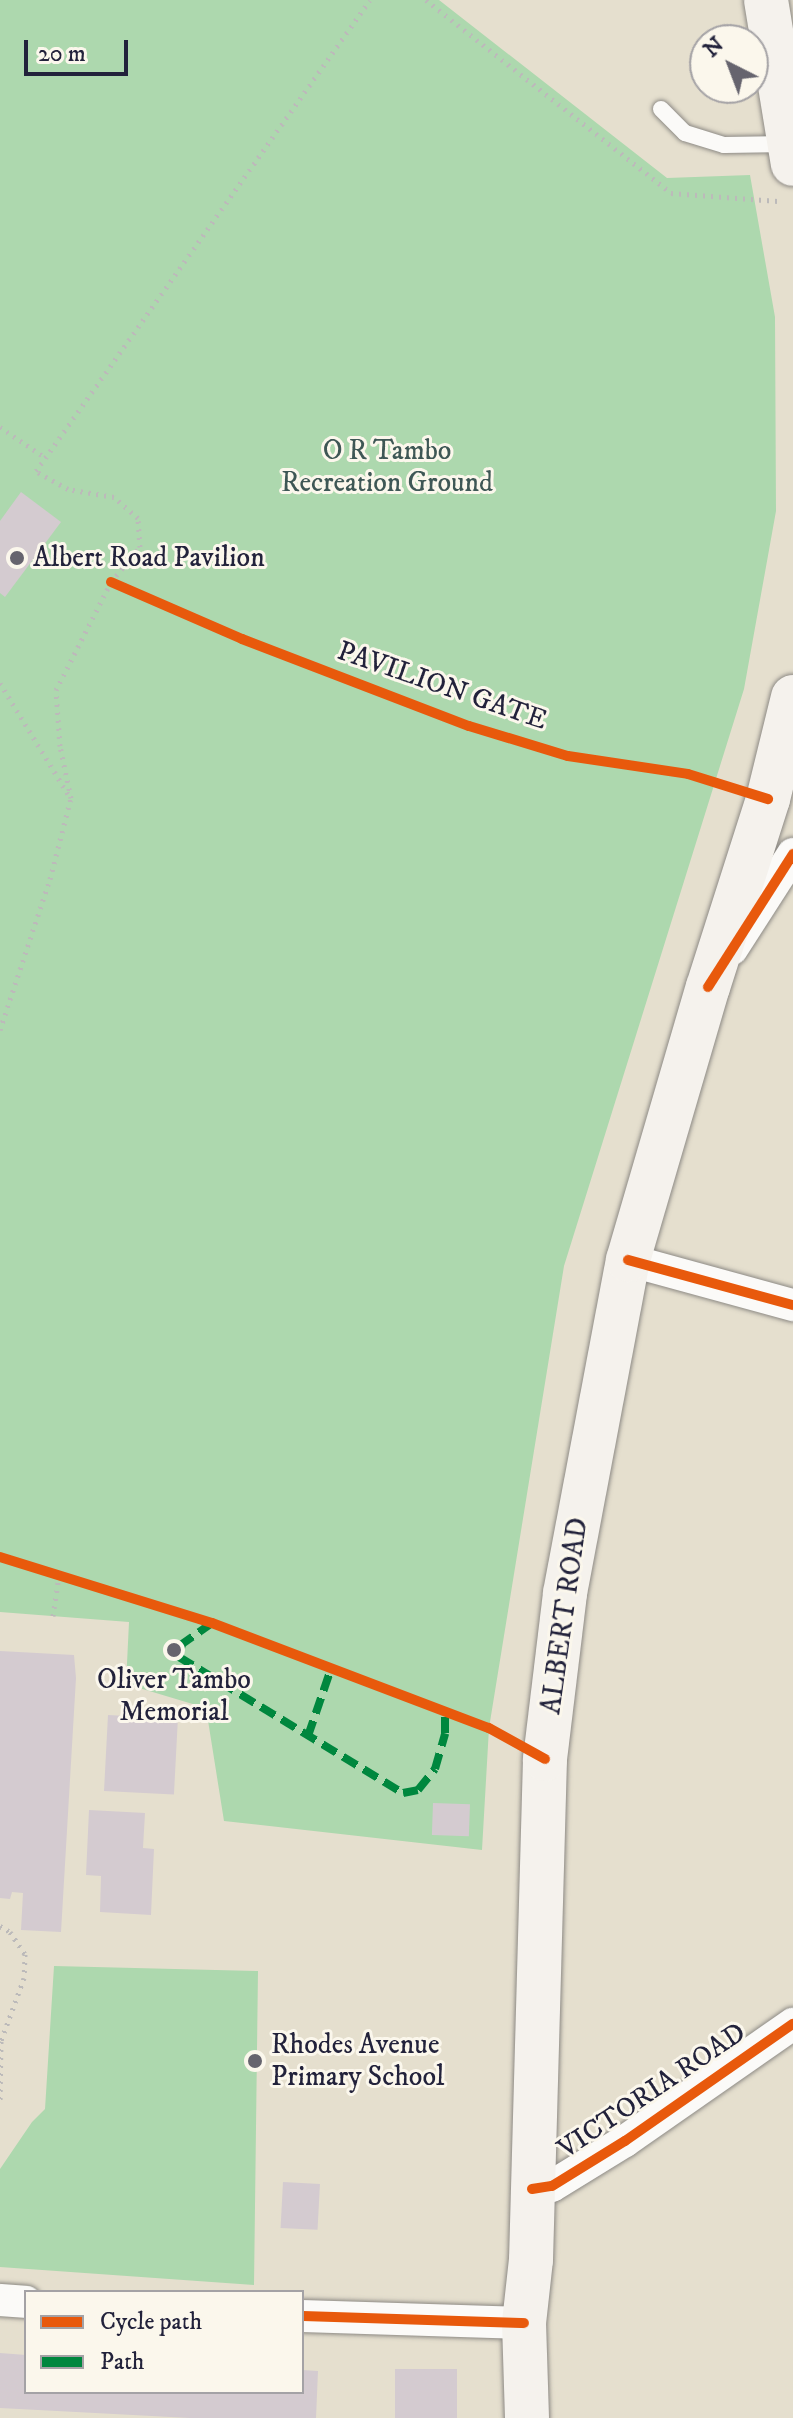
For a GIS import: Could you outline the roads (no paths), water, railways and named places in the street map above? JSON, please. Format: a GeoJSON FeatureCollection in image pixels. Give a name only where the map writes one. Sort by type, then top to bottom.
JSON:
{"type":"FeatureCollection","features":[{"type":"Feature","properties":{"kind":"main road"},"geometry":{"type":"LineString","coordinates":[[766,0],[791,154]]}},
{"type":"Feature","properties":{"kind":"main road"},"geometry":{"type":"LineString","coordinates":[[708,987],[768,799],[793,697]]}},
{"type":"Feature","properties":{"kind":"main road","name":"ALBERT ROAD"},"geometry":{"type":"LineString","coordinates":[[527,2418],[524,2323],[531,2260],[545,1759],[565,1593],[628,1260],[708,987]]}},
{"type":"Feature","properties":{"kind":"street","name":"ALBERT ROAD"},"geometry":{"type":"LineString","coordinates":[[708,987],[793,854]]}},
{"type":"Feature","properties":{"kind":"street"},"geometry":{"type":"LineString","coordinates":[[628,1260],[793,1305]]}},
{"type":"Feature","properties":{"kind":"street","name":"VICTORIA ROAD"},"geometry":{"type":"LineString","coordinates":[[532,2189],[552,2186],[625,2141],[793,2024]]}},
{"type":"Feature","properties":{"kind":"street"},"geometry":{"type":"LineString","coordinates":[[0,2300],[24,2302]]}},
{"type":"Feature","properties":{"kind":"street"},"geometry":{"type":"LineString","coordinates":[[304,2316],[524,2323]]}},
{"type":"Feature","properties":{"kind":"lane"},"geometry":{"type":"LineString","coordinates":[[661,109],[685,133],[724,145],[791,154]]}},
{"type":"Feature","properties":{"kind":"place","name":"Albert Road Pavilion"},"geometry":{"type":"Point","coordinates":[17,558]}},
{"type":"Feature","properties":{"kind":"place","name":"Oliver Tambo Memorial"},"geometry":{"type":"Point","coordinates":[174,1650]}},
{"type":"Feature","properties":{"kind":"place","name":"Rhodes Avenue Primary School"},"geometry":{"type":"Point","coordinates":[255,2061]}},
{"type":"Feature","properties":{"kind":"park label","name":"O R Tambo Recreation Ground"},"geometry":{"type":"Point","coordinates":[387,467]}}]}
